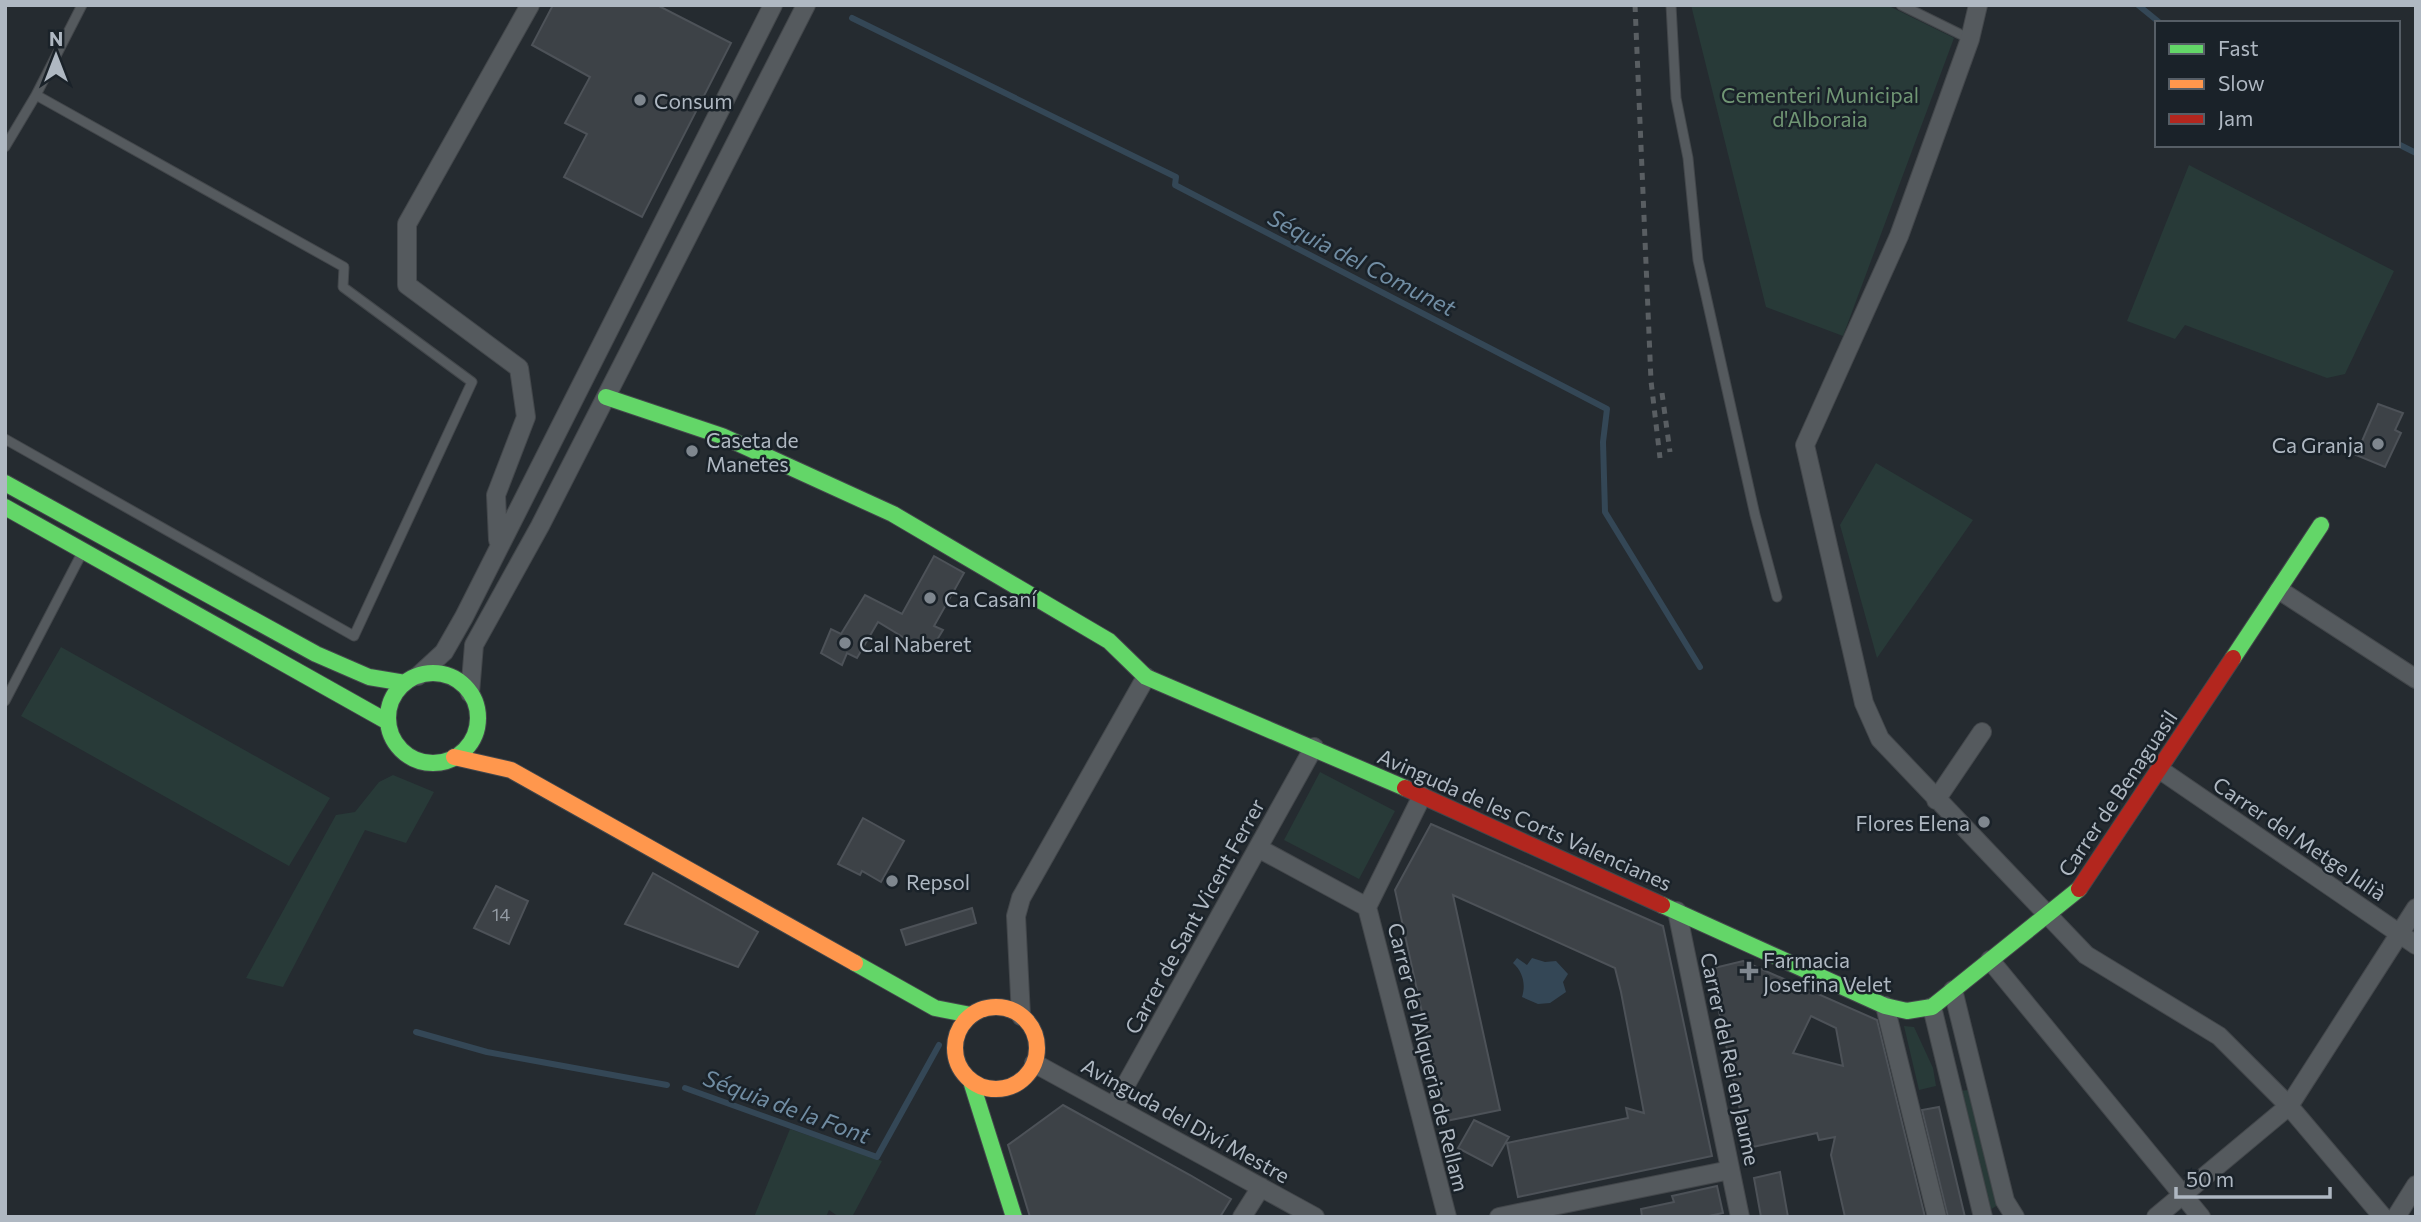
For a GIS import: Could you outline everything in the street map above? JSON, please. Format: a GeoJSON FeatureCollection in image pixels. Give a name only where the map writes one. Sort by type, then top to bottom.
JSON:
{"type":"FeatureCollection","features":[{"type":"Feature","properties":{"kind":"street"},"geometry":{"type":"LineString","coordinates":[[498,544],[496,495],[526,417],[519,368],[407,285],[407,225],[530,5]]}},
{"type":"Feature","properties":{"kind":"street"},"geometry":{"type":"LineString","coordinates":[[773,5],[444,652],[394,696],[388,722],[396,743],[409,755],[427,762],[454,757],[511,770],[935,1008],[971,1015],[996,1007],[1010,1009],[1029,1023],[1037,1042],[1034,1063],[1023,1079],[1000,1088],[990,1088],[971,1081]]}},
{"type":"Feature","properties":{"kind":"street"},"geometry":{"type":"LineString","coordinates":[[511,770],[485,737],[470,693],[474,645],[606,397],[806,5]]}},
{"type":"Feature","properties":{"kind":"street"},"geometry":{"type":"LineString","coordinates":[[1978,5],[1970,39],[1899,236],[1805,445],[1864,704],[1880,739],[2046,916],[2086,955],[2219,1036],[2289,1106],[2383,1217]]}},
{"type":"Feature","properties":{"kind":"street"},"geometry":{"type":"LineString","coordinates":[[606,397],[722,436],[893,514],[1109,641],[1146,677],[1021,898],[1016,916],[1021,1016]]}},
{"type":"Feature","properties":{"kind":"street"},"geometry":{"type":"LineString","coordinates":[[5,482],[316,654],[369,677],[412,679],[447,676],[470,693]]}},
{"type":"Feature","properties":{"kind":"street"},"geometry":{"type":"LineString","coordinates":[[5,507],[388,722]]}},
{"type":"Feature","properties":{"kind":"street","name":"Carrer de Benaguasil"},"geometry":{"type":"LineString","coordinates":[[1932,1007],[2076,892],[2321,525]]}},
{"type":"Feature","properties":{"kind":"street"},"geometry":{"type":"LineString","coordinates":[[2279,590],[2416,679]]}},
{"type":"Feature","properties":{"kind":"street","name":"Avinguda de les Corts Valencianes"},"geometry":{"type":"LineString","coordinates":[[1146,677],[1314,747],[1885,1006]]}},
{"type":"Feature","properties":{"kind":"street"},"geometry":{"type":"LineString","coordinates":[[1936,800],[1982,732]]}},
{"type":"Feature","properties":{"kind":"street"},"geometry":{"type":"LineString","coordinates":[[454,757],[469,744],[485,737]]}},
{"type":"Feature","properties":{"kind":"street","name":"Carrer de Sant Vicent Ferrer"},"geometry":{"type":"LineString","coordinates":[[1114,1106],[1314,747]]}},
{"type":"Feature","properties":{"kind":"street","name":"Carrer del Metge Julià"},"geometry":{"type":"LineString","coordinates":[[2159,769],[2416,945]]}},
{"type":"Feature","properties":{"kind":"street","name":"Carrer de l'Alqueria de Rellam"},"geometry":{"type":"LineString","coordinates":[[1422,796],[1367,907],[1447,1217]]}},
{"type":"Feature","properties":{"kind":"street"},"geometry":{"type":"LineString","coordinates":[[1258,848],[1367,907]]}},
{"type":"Feature","properties":{"kind":"street"},"geometry":{"type":"LineString","coordinates":[[2156,1217],[2289,1106],[2416,908]]}},
{"type":"Feature","properties":{"kind":"street","name":"Carrer del Rei en Jaume"},"geometry":{"type":"LineString","coordinates":[[1677,911],[1740,1217]]}},
{"type":"Feature","properties":{"kind":"street"},"geometry":{"type":"LineString","coordinates":[[1990,960],[2201,1217]]}},
{"type":"Feature","properties":{"kind":"street"},"geometry":{"type":"LineString","coordinates":[[1953,990],[2005,1201],[2015,1217]]}},
{"type":"Feature","properties":{"kind":"street"},"geometry":{"type":"LineString","coordinates":[[1937,1217],[1885,1006],[1907,1010],[1932,1007],[1983,1217]]}},
{"type":"Feature","properties":{"kind":"street"},"geometry":{"type":"LineString","coordinates":[[935,1008],[955,1041],[957,1063],[971,1081],[1014,1217]]}},
{"type":"Feature","properties":{"kind":"street"},"geometry":{"type":"LineString","coordinates":[[955,1041],[971,1015]]}},
{"type":"Feature","properties":{"kind":"street","name":"Avinguda del Diví Mestre"},"geometry":{"type":"LineString","coordinates":[[1034,1063],[1315,1217]]}},
{"type":"Feature","properties":{"kind":"street"},"geometry":{"type":"LineString","coordinates":[[985,1121],[1000,1088]]}},
{"type":"Feature","properties":{"kind":"street"},"geometry":{"type":"LineString","coordinates":[[1499,1217],[1730,1170]]}},
{"type":"Feature","properties":{"kind":"street"},"geometry":{"type":"LineString","coordinates":[[2396,1217],[2416,1185]]}},
{"type":"Feature","properties":{"kind":"street"},"geometry":{"type":"LineString","coordinates":[[1242,1217],[1261,1187]]}},
{"type":"Feature","properties":{"kind":"lane"},"geometry":{"type":"LineString","coordinates":[[5,147],[82,5]]}},
{"type":"Feature","properties":{"kind":"lane"},"geometry":{"type":"LineString","coordinates":[[1671,5],[1676,98],[1688,158],[1699,260],[1755,515],[1777,597]]}},
{"type":"Feature","properties":{"kind":"lane"},"geometry":{"type":"LineString","coordinates":[[1901,5],[1970,39]]}},
{"type":"Feature","properties":{"kind":"lane"},"geometry":{"type":"LineString","coordinates":[[5,439],[354,636],[472,382],[343,287],[344,267],[36,94]]}},
{"type":"Feature","properties":{"kind":"lane"},"geometry":{"type":"LineString","coordinates":[[5,495],[62,525],[83,550],[111,553],[127,560],[230,620]]}},
{"type":"Feature","properties":{"kind":"lane"},"geometry":{"type":"LineString","coordinates":[[5,701],[83,550]]}},
{"type":"Feature","properties":{"kind":"lane"},"geometry":{"type":"LineString","coordinates":[[265,640],[316,654]]}},
{"type":"Feature","properties":{"kind":"green space","name":"Cementeri Municipal d'Alboraia"},"geometry":{"type":"Polygon","coordinates":[[[1691,5],[1887,5],[1954,38],[1843,336],[1766,307],[1691,5]]]}},
{"type":"Feature","properties":{"kind":"green space"},"geometry":{"type":"Polygon","coordinates":[[[2189,165],[2394,271],[2345,374],[2327,378],[2185,325],[2175,339],[2127,321],[2189,165]]]}},
{"type":"Feature","properties":{"kind":"green space"},"geometry":{"type":"Polygon","coordinates":[[[1876,463],[1973,520],[1877,658],[1840,525],[1876,463]]]}},
{"type":"Feature","properties":{"kind":"green space"},"geometry":{"type":"Polygon","coordinates":[[[61,647],[330,798],[289,866],[21,716],[61,647]]]}},
{"type":"Feature","properties":{"kind":"green space"},"geometry":{"type":"Polygon","coordinates":[[[1320,772],[1395,811],[1359,879],[1284,840],[1320,772]]]}},
{"type":"Feature","properties":{"kind":"green space"},"geometry":{"type":"Polygon","coordinates":[[[393,775],[434,792],[406,843],[365,830],[283,987],[246,978],[336,815],[355,812],[379,782],[393,775]]]}},
{"type":"Feature","properties":{"kind":"green space"},"geometry":{"type":"Polygon","coordinates":[[[1904,1026],[1914,1027],[1933,1068],[1936,1086],[1919,1090],[1904,1026]]]}},
{"type":"Feature","properties":{"kind":"green space"},"geometry":{"type":"Polygon","coordinates":[[[1969,1090],[1998,1205],[1988,1211],[1959,1091],[1969,1090]]]}},
{"type":"Feature","properties":{"kind":"green space"},"geometry":{"type":"Polygon","coordinates":[[[790,1129],[882,1161],[852,1217],[839,1217],[829,1210],[826,1217],[754,1217],[790,1129]]]}},
{"type":"Feature","properties":{"kind":"water"},"geometry":{"type":"Polygon","coordinates":[[[1517,958],[1527,965],[1532,958],[1545,962],[1556,961],[1568,974],[1563,982],[1566,992],[1550,1003],[1538,1004],[1522,997],[1523,979],[1513,963],[1517,958]]]}},
{"type":"Feature","properties":{"kind":"building","name":"Consum"},"geometry":{"type":"Polygon","coordinates":[[[553,5],[657,5],[731,43],[642,217],[564,177],[587,134],[565,123],[590,77],[532,45],[553,5]]]}},
{"type":"Feature","properties":{"kind":"building","name":"Ca Granja"},"geometry":{"type":"Polygon","coordinates":[[[2378,404],[2403,413],[2395,430],[2401,433],[2385,467],[2356,455],[2378,404]]]}},
{"type":"Feature","properties":{"kind":"building"},"geometry":{"type":"Polygon","coordinates":[[[934,556],[964,573],[934,626],[943,630],[929,653],[878,622],[857,658],[847,653],[842,665],[821,653],[831,629],[841,634],[865,595],[902,614],[934,556]]]}},
{"type":"Feature","properties":{"kind":"building"},"geometry":{"type":"Polygon","coordinates":[[[863,818],[904,841],[881,882],[862,871],[860,875],[838,864],[863,818]]]}},
{"type":"Feature","properties":{"kind":"building"},"geometry":{"type":"Polygon","coordinates":[[[1431,824],[1663,926],[1712,1156],[1518,1197],[1507,1143],[1628,1118],[1626,1108],[1644,1113],[1621,992],[1615,968],[1453,895],[1500,1110],[1446,1121],[1395,890],[1431,824]]]}},
{"type":"Feature","properties":{"kind":"building"},"geometry":{"type":"Polygon","coordinates":[[[653,873],[758,932],[738,967],[625,924],[653,873]]]}},
{"type":"Feature","properties":{"kind":"building"},"geometry":{"type":"Polygon","coordinates":[[[496,886],[528,901],[509,944],[474,928],[496,886]]]}},
{"type":"Feature","properties":{"kind":"building"},"geometry":{"type":"Polygon","coordinates":[[[972,908],[976,923],[906,945],[901,930],[972,908]]]}},
{"type":"Feature","properties":{"kind":"building"},"geometry":{"type":"Polygon","coordinates":[[[1743,961],[1877,1020],[1925,1217],[1845,1217],[1831,1155],[1835,1137],[1819,1140],[1817,1133],[1748,1148],[1710,969],[1743,961]],[[1811,1016],[1793,1053],[1843,1066],[1836,1028],[1811,1016]]]}},
{"type":"Feature","properties":{"kind":"building"},"geometry":{"type":"Polygon","coordinates":[[[1063,1105],[1231,1199],[1220,1217],[1030,1217],[1008,1145],[1063,1105]]]}},
{"type":"Feature","properties":{"kind":"building"},"geometry":{"type":"Polygon","coordinates":[[[1939,1107],[1965,1217],[1948,1217],[1922,1110],[1939,1107]]]}},
{"type":"Feature","properties":{"kind":"building"},"geometry":{"type":"Polygon","coordinates":[[[1474,1120],[1509,1137],[1492,1166],[1458,1148],[1474,1120]]]}},
{"type":"Feature","properties":{"kind":"building"},"geometry":{"type":"Polygon","coordinates":[[[1780,1172],[1788,1217],[1761,1217],[1754,1178],[1780,1172]]]}},
{"type":"Feature","properties":{"kind":"building"},"geometry":{"type":"Polygon","coordinates":[[[1717,1186],[1723,1213],[1704,1217],[1642,1217],[1641,1209],[1674,1202],[1672,1196],[1717,1186]]]}},
{"type":"Feature","properties":{"kind":"waterway"},"geometry":{"type":"LineString","coordinates":[[2138,5],[2158,21]]}},
{"type":"Feature","properties":{"kind":"waterway","name":"Séquia del Comunet"},"geometry":{"type":"LineString","coordinates":[[852,18],[1176,177],[1175,185],[1607,409],[1603,442],[1605,512],[1700,667]]}},
{"type":"Feature","properties":{"kind":"waterway"},"geometry":{"type":"LineString","coordinates":[[2400,145],[2416,153]]}},
{"type":"Feature","properties":{"kind":"waterway","name":"Séquia de la Font"},"geometry":{"type":"LineString","coordinates":[[416,1032],[487,1052],[667,1085]]}},
{"type":"Feature","properties":{"kind":"waterway","name":"Séquia de la Font"},"geometry":{"type":"LineString","coordinates":[[685,1088],[877,1157],[939,1045]]}},
{"type":"Feature","properties":{"kind":"railway"},"geometry":{"type":"LineString","coordinates":[[1635,5],[1651,381],[1660,458]]}},
{"type":"Feature","properties":{"kind":"railway"},"geometry":{"type":"LineString","coordinates":[[1662,393],[1670,452]]}},
{"type":"Feature","properties":{"kind":"traffic: fast"},"geometry":{"type":"LineString","coordinates":[[606,397],[722,436],[893,514],[1109,641],[1146,677],[1405,788]]}},
{"type":"Feature","properties":{"kind":"traffic: fast"},"geometry":{"type":"LineString","coordinates":[[5,483],[316,654],[369,677],[405,683]]}},
{"type":"Feature","properties":{"kind":"traffic: fast"},"geometry":{"type":"LineString","coordinates":[[5,507],[388,722]]}},
{"type":"Feature","properties":{"kind":"traffic: fast"},"geometry":{"type":"LineString","coordinates":[[2233,658],[2321,525]]}},
{"type":"Feature","properties":{"kind":"traffic: fast"},"geometry":{"type":"LineString","coordinates":[[433,673],[458,681],[470,693],[478,718],[470,743],[458,755],[433,763],[408,755],[396,743],[388,718],[396,693],[408,681],[433,673]]}},
{"type":"Feature","properties":{"kind":"traffic: fast"},"geometry":{"type":"LineString","coordinates":[[1662,905],[1885,1006],[1907,1011],[1932,1007],[2079,889]]}},
{"type":"Feature","properties":{"kind":"traffic: fast"},"geometry":{"type":"LineString","coordinates":[[855,963],[935,1008],[971,1015]]}},
{"type":"Feature","properties":{"kind":"traffic: fast"},"geometry":{"type":"LineString","coordinates":[[971,1081],[1014,1217]]}},
{"type":"Feature","properties":{"kind":"traffic: slow"},"geometry":{"type":"LineString","coordinates":[[454,757],[511,770],[855,963]]}},
{"type":"Feature","properties":{"kind":"traffic: slow"},"geometry":{"type":"LineString","coordinates":[[996,1007],[1012,1010],[1025,1019],[1034,1032],[1037,1048],[1034,1064],[1025,1077],[1012,1086],[996,1089],[980,1086],[967,1077],[958,1064],[955,1048],[958,1032],[967,1019],[980,1010],[996,1007]]}},
{"type":"Feature","properties":{"kind":"traffic: jam"},"geometry":{"type":"LineString","coordinates":[[2079,889],[2233,658]]}},
{"type":"Feature","properties":{"kind":"traffic: jam"},"geometry":{"type":"LineString","coordinates":[[1405,788],[1662,905]]}},
{"type":"Feature","properties":{"kind":"place","name":"Consum"},"geometry":{"type":"Point","coordinates":[640,100]}},
{"type":"Feature","properties":{"kind":"place","name":"Ca Granja"},"geometry":{"type":"Point","coordinates":[2378,444]}},
{"type":"Feature","properties":{"kind":"place","name":"Caseta de Manetes"},"geometry":{"type":"Point","coordinates":[692,451]}},
{"type":"Feature","properties":{"kind":"place","name":"Ca Casaní"},"geometry":{"type":"Point","coordinates":[930,598]}},
{"type":"Feature","properties":{"kind":"place","name":"Cal Naberet"},"geometry":{"type":"Point","coordinates":[845,643]}},
{"type":"Feature","properties":{"kind":"place","name":"Flores Elena"},"geometry":{"type":"Point","coordinates":[1984,822]}},
{"type":"Feature","properties":{"kind":"place","name":"Repsol"},"geometry":{"type":"Point","coordinates":[892,881]}},
{"type":"Feature","properties":{"kind":"place","name":"Farmacia Josefina Velet"},"geometry":{"type":"Point","coordinates":[1749,971]}}]}
